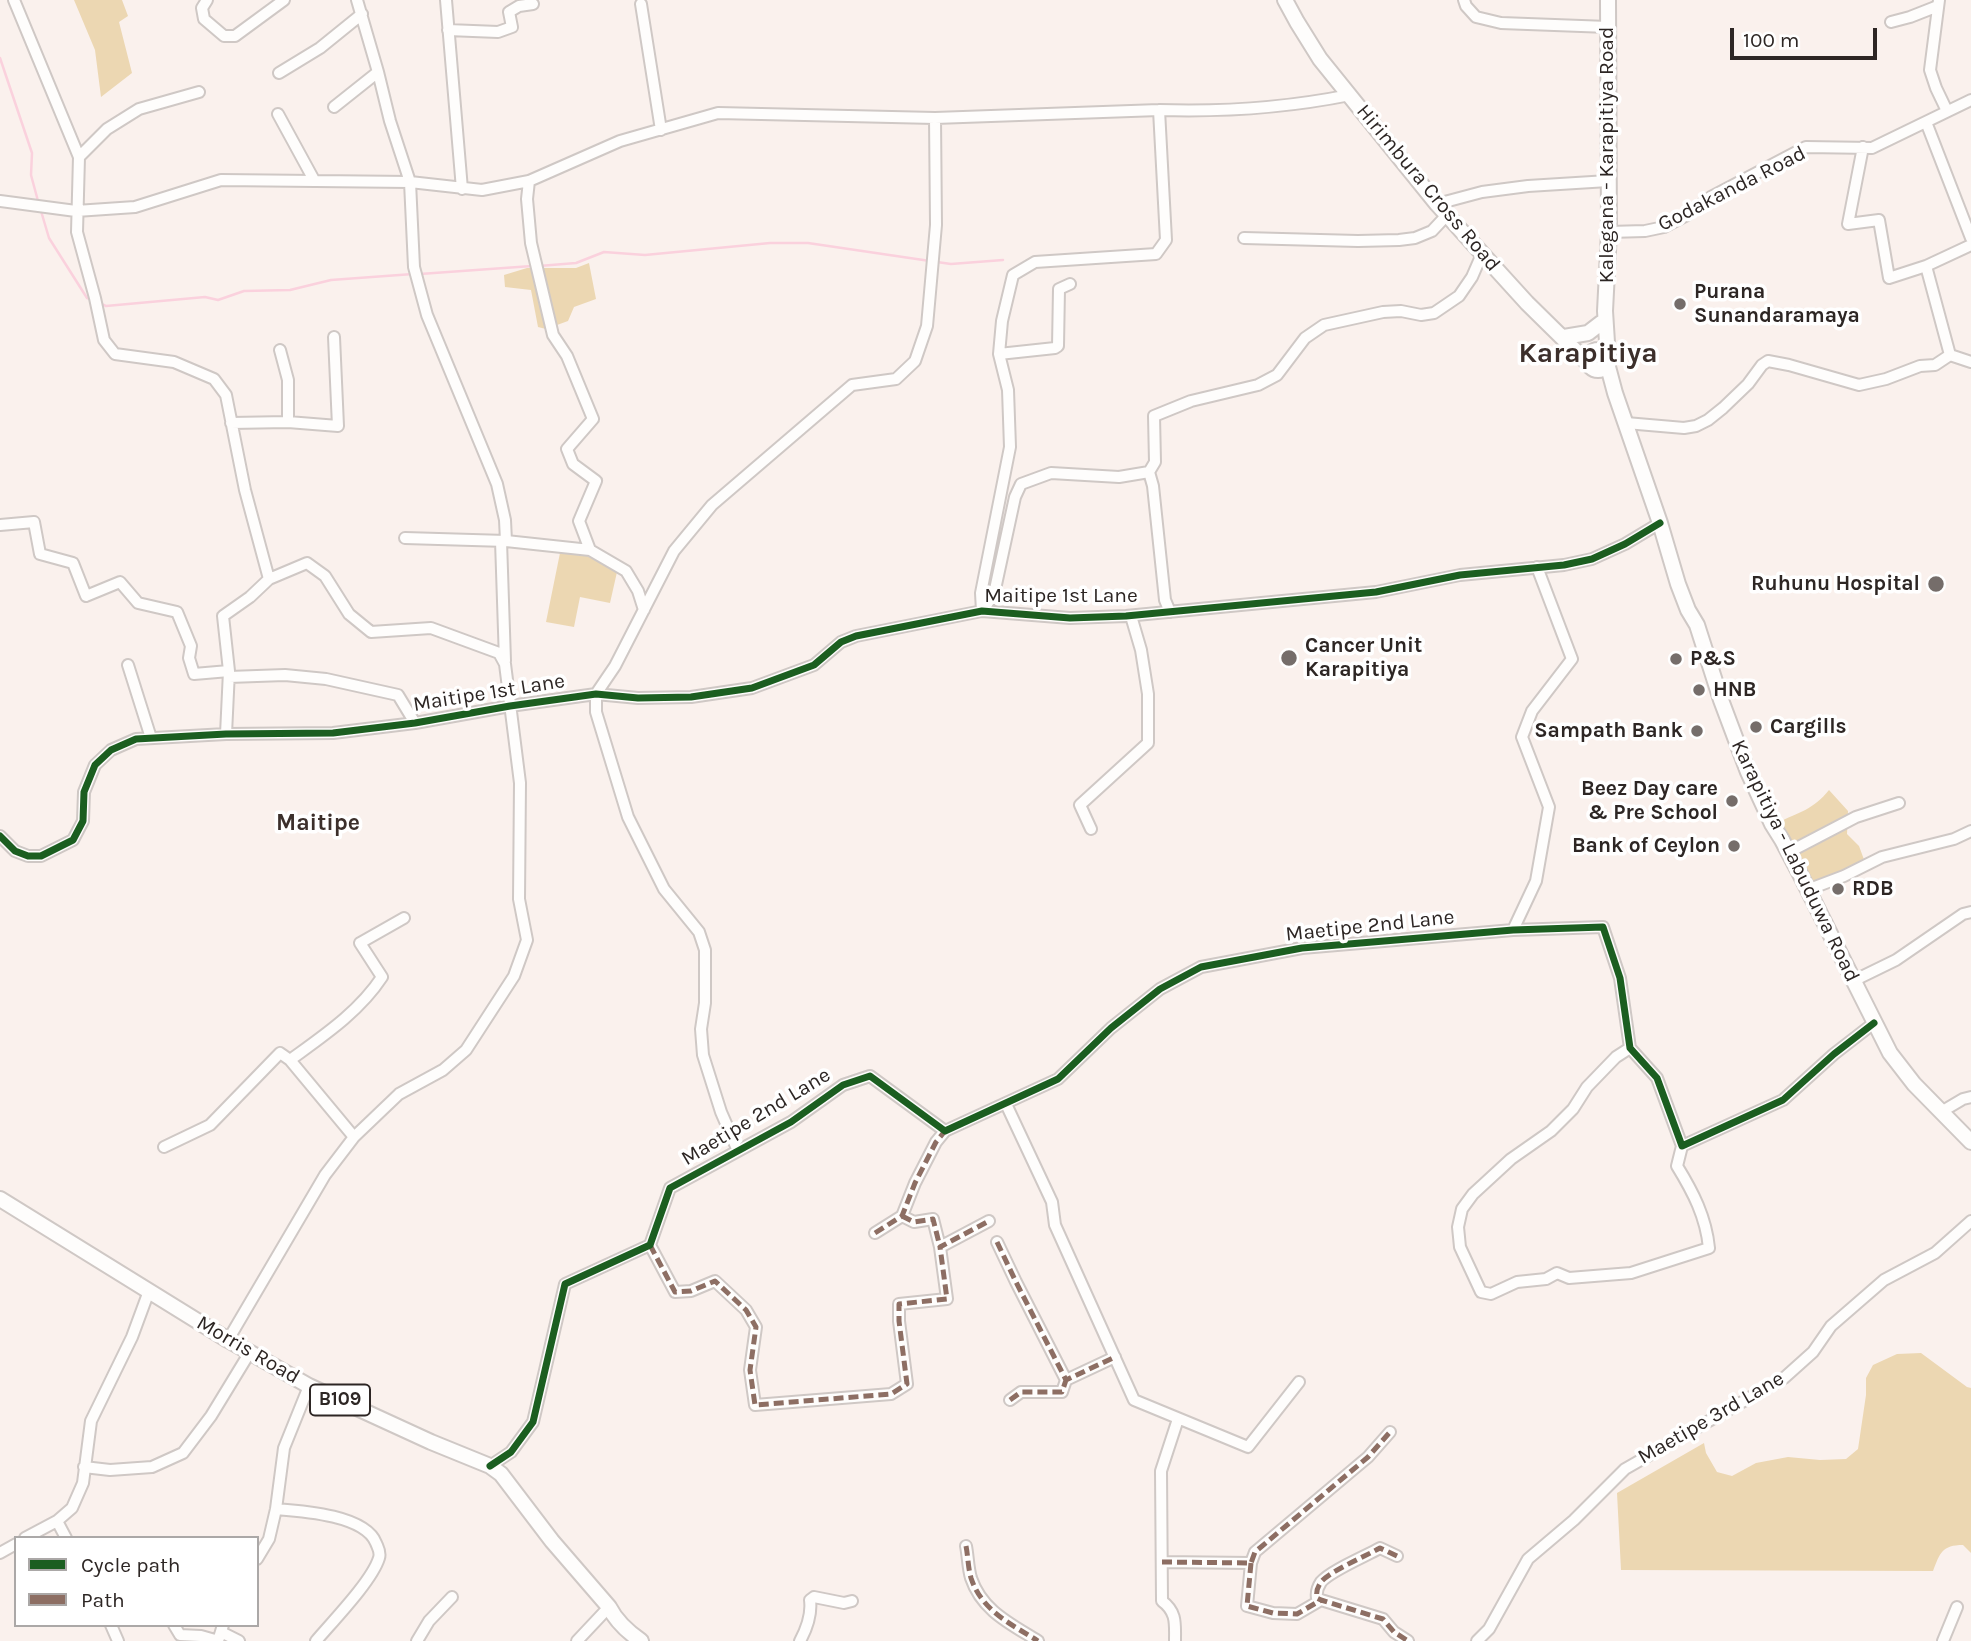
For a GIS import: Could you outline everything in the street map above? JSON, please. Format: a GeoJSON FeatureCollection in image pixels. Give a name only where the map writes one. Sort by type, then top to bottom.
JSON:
{"type":"FeatureCollection","features":[{"type":"Feature","properties":{"kind":"main road","name":"Hirimbura Cross Road"},"geometry":{"type":"LineString","coordinates":[[1285,0],[1320,59],[1437,204],[1561,335]]}},
{"type":"Feature","properties":{"kind":"main road","name":"Kalegana - Karapitiya Road"},"geometry":{"type":"LineString","coordinates":[[1598,359],[1609,232],[1608,0]]}},
{"type":"Feature","properties":{"kind":"main road"},"geometry":{"type":"LineString","coordinates":[[1561,335],[1588,333],[1603,317]]}},
{"type":"Feature","properties":{"kind":"main road"},"geometry":{"type":"LineString","coordinates":[[1561,335],[1598,359]]}},
{"type":"Feature","properties":{"kind":"main road","name":"Karapitiya - Labuduwa Road"},"geometry":{"type":"LineString","coordinates":[[1598,359],[1626,423],[1678,584],[1700,635],[1735,740],[1772,824],[1789,852],[1874,1023],[1902,1070],[1971,1142]]}},
{"type":"Feature","properties":{"kind":"main road","name":"Morris Road"},"geometry":{"type":"LineString","coordinates":[[0,1199],[228,1340],[309,1386],[490,1466],[500,1474],[613,1615],[629,1633],[641,1641]]}},
{"type":"Feature","properties":{"kind":"street"},"geometry":{"type":"LineString","coordinates":[[14,0],[79,157],[77,232],[104,340],[115,354],[174,362],[214,379],[226,396],[245,490],[269,579]]}},
{"type":"Feature","properties":{"kind":"street"},"geometry":{"type":"LineString","coordinates":[[207,0],[202,8],[204,19],[224,36],[235,36],[284,0]]}},
{"type":"Feature","properties":{"kind":"street"},"geometry":{"type":"LineString","coordinates":[[228,1340],[325,1175],[354,1137],[399,1094],[443,1070],[466,1050],[514,976],[527,940],[519,899],[520,783],[505,664],[505,520],[497,484],[427,315],[414,267],[410,182],[390,121],[379,72],[357,0]]}},
{"type":"Feature","properties":{"kind":"street"},"geometry":{"type":"LineString","coordinates":[[446,0],[462,189]]}},
{"type":"Feature","properties":{"kind":"street"},"geometry":{"type":"LineString","coordinates":[[448,30],[498,32],[512,27],[508,0]]}},
{"type":"Feature","properties":{"kind":"street"},"geometry":{"type":"LineString","coordinates":[[1464,0],[1476,17],[1501,23],[1608,27]]}},
{"type":"Feature","properties":{"kind":"street"},"geometry":{"type":"LineString","coordinates":[[1891,22],[1910,17],[1939,3]]}},
{"type":"Feature","properties":{"kind":"street"},"geometry":{"type":"LineString","coordinates":[[1939,3],[1930,70],[1947,111]]}},
{"type":"Feature","properties":{"kind":"street"},"geometry":{"type":"LineString","coordinates":[[509,12],[519,6],[533,4]]}},
{"type":"Feature","properties":{"kind":"street"},"geometry":{"type":"LineString","coordinates":[[641,4],[661,130]]}},
{"type":"Feature","properties":{"kind":"street"},"geometry":{"type":"LineString","coordinates":[[279,74],[320,48],[362,14]]}},
{"type":"Feature","properties":{"kind":"street"},"geometry":{"type":"LineString","coordinates":[[334,107],[379,72]]}},
{"type":"Feature","properties":{"kind":"street"},"geometry":{"type":"LineString","coordinates":[[79,157],[107,129],[139,109],[200,92]]}},
{"type":"Feature","properties":{"kind":"street"},"geometry":{"type":"LineString","coordinates":[[0,201],[76,211],[135,206],[221,180],[410,182],[482,190],[529,181],[620,141],[718,113],[934,118],[1188,111],[1311,103],[1350,95]]}},
{"type":"Feature","properties":{"kind":"street","name":"Godakanda Road"},"geometry":{"type":"LineString","coordinates":[[1609,232],[1664,228],[1712,197],[1806,147],[1872,148],[1971,100]]}},
{"type":"Feature","properties":{"kind":"street"},"geometry":{"type":"LineString","coordinates":[[982,611],[981,593],[1010,447],[1008,390],[999,354],[1002,321],[1013,275],[1035,262],[1156,254],[1166,240],[1159,110]]}},
{"type":"Feature","properties":{"kind":"street"},"geometry":{"type":"LineString","coordinates":[[278,114],[314,180]]}},
{"type":"Feature","properties":{"kind":"street"},"geometry":{"type":"LineString","coordinates":[[738,1151],[721,1112],[704,1055],[701,1029],[705,1003],[705,950],[699,932],[664,889],[628,817],[596,712],[596,694],[615,666],[674,551],[712,505],[852,384],[896,379],[915,361],[927,326],[936,225],[934,118]]}},
{"type":"Feature","properties":{"kind":"street"},"geometry":{"type":"LineString","coordinates":[[1926,122],[1971,238]]}},
{"type":"Feature","properties":{"kind":"street"},"geometry":{"type":"LineString","coordinates":[[1863,147],[1848,224],[1879,220],[1889,278],[1926,266],[1971,244]]}},
{"type":"Feature","properties":{"kind":"street"},"geometry":{"type":"LineString","coordinates":[[529,181],[527,199],[531,243],[553,335],[567,356],[593,419],[568,449],[573,464],[596,481],[579,521],[590,550]]}},
{"type":"Feature","properties":{"kind":"street"},"geometry":{"type":"LineString","coordinates":[[1437,204],[1482,192],[1608,181]]}},
{"type":"Feature","properties":{"kind":"street"},"geometry":{"type":"LineString","coordinates":[[1244,238],[1399,240],[1415,238],[1432,230],[1447,215]]}},
{"type":"Feature","properties":{"kind":"street"},"geometry":{"type":"LineString","coordinates":[[1170,612],[1165,600],[1153,486],[1149,472],[1155,462],[1154,416],[1191,401],[1258,386],[1277,375],[1305,338],[1324,325],[1383,312],[1401,311],[1421,315],[1434,313],[1459,296],[1472,277],[1482,254]]}},
{"type":"Feature","properties":{"kind":"street"},"geometry":{"type":"LineString","coordinates":[[1926,266],[1950,355]]}},
{"type":"Feature","properties":{"kind":"street"},"geometry":{"type":"LineString","coordinates":[[999,354],[1058,346],[1059,289],[1070,284]]}},
{"type":"Feature","properties":{"kind":"street"},"geometry":{"type":"LineString","coordinates":[[231,423],[288,422],[338,426],[334,337]]}},
{"type":"Feature","properties":{"kind":"street"},"geometry":{"type":"LineString","coordinates":[[281,350],[288,380],[288,422]]}},
{"type":"Feature","properties":{"kind":"street"},"geometry":{"type":"LineString","coordinates":[[1950,355],[1971,362]]}},
{"type":"Feature","properties":{"kind":"street"},"geometry":{"type":"LineString","coordinates":[[1626,423],[1684,428],[1708,421],[1768,362],[1789,365],[1859,385],[1886,379],[1920,366],[1935,365],[1950,355]]}},
{"type":"Feature","properties":{"kind":"street"},"geometry":{"type":"LineString","coordinates":[[982,611],[994,594],[1015,497],[1021,485],[1051,473],[1119,477],[1149,472]]}},
{"type":"Feature","properties":{"kind":"street"},"geometry":{"type":"LineString","coordinates":[[0,525],[34,522],[40,554],[73,563],[86,596],[120,582],[138,603],[177,612],[191,646],[189,658],[194,674],[285,675],[326,679],[398,695],[415,723]]}},
{"type":"Feature","properties":{"kind":"street","name":"Maitipe 1st Lane"},"geometry":{"type":"LineString","coordinates":[[0,836],[15,851],[28,856],[41,856],[73,840],[83,821],[83,792],[95,765],[111,750],[136,739],[226,734],[333,733],[415,723],[596,694],[638,698],[678,697],[752,688],[814,665],[841,642],[856,636],[982,611],[1070,618],[1131,616],[1376,592],[1460,575],[1564,565],[1592,559],[1625,544],[1660,523]]}},
{"type":"Feature","properties":{"kind":"street"},"geometry":{"type":"LineString","coordinates":[[405,538],[504,541],[590,550],[626,571],[638,591],[644,610]]}},
{"type":"Feature","properties":{"kind":"street"},"geometry":{"type":"LineString","coordinates":[[226,734],[229,674],[223,616],[250,597],[269,579],[307,563],[325,576],[349,614],[371,632],[431,628],[499,653],[505,664]]}},
{"type":"Feature","properties":{"kind":"street"},"geometry":{"type":"LineString","coordinates":[[1513,930],[1536,881],[1549,807],[1522,737],[1532,711],[1572,659],[1537,567]]}},
{"type":"Feature","properties":{"kind":"street"},"geometry":{"type":"LineString","coordinates":[[1091,829],[1080,805],[1147,743],[1148,694],[1141,650],[1131,616]]}},
{"type":"Feature","properties":{"kind":"street"},"geometry":{"type":"LineString","coordinates":[[128,665],[151,738]]}},
{"type":"Feature","properties":{"kind":"street"},"geometry":{"type":"LineString","coordinates":[[1789,852],[1856,817],[1899,803]]}},
{"type":"Feature","properties":{"kind":"street"},"geometry":{"type":"LineString","coordinates":[[1807,890],[1882,858],[1954,839],[1971,831]]}},
{"type":"Feature","properties":{"kind":"street"},"geometry":{"type":"LineString","coordinates":[[1853,981],[1896,960],[1963,914],[1971,912]]}},
{"type":"Feature","properties":{"kind":"street"},"geometry":{"type":"LineString","coordinates":[[290,1060],[335,1027],[373,991],[382,977],[360,943],[404,918]]}},
{"type":"Feature","properties":{"kind":"street","name":"Maetipe 2nd Lane"},"geometry":{"type":"LineString","coordinates":[[650,1245],[670,1188],[791,1122],[843,1085],[870,1076],[945,1131],[1058,1079],[1111,1028],[1160,989],[1201,967],[1302,948],[1513,930],[1603,928],[1620,978],[1630,1048]]}},
{"type":"Feature","properties":{"kind":"street"},"geometry":{"type":"LineString","coordinates":[[1682,1146],[1783,1100],[1874,1023]]}},
{"type":"Feature","properties":{"kind":"street"},"geometry":{"type":"LineString","coordinates":[[1630,1048],[1657,1078],[1682,1146],[1677,1166],[1692,1190],[1707,1229],[1709,1248],[1631,1273],[1569,1278],[1557,1273],[1546,1279],[1517,1282],[1491,1294],[1481,1292],[1460,1247],[1458,1227],[1462,1209],[1473,1194],[1511,1159],[1551,1131],[1573,1109],[1587,1087],[1616,1057],[1630,1048]]}},
{"type":"Feature","properties":{"kind":"street"},"geometry":{"type":"LineString","coordinates":[[164,1147],[210,1125],[280,1054],[290,1060],[354,1137]]}},
{"type":"Feature","properties":{"kind":"street"},"geometry":{"type":"LineString","coordinates":[[1941,1112],[1971,1097]]}},
{"type":"Feature","properties":{"kind":"street"},"geometry":{"type":"LineString","coordinates":[[1004,1105],[1033,1174]]}},
{"type":"Feature","properties":{"kind":"street"},"geometry":{"type":"LineString","coordinates":[[1004,1105],[1052,1202],[1055,1225],[1133,1400],[1248,1447],[1299,1382]]}},
{"type":"Feature","properties":{"kind":"street"},"geometry":{"type":"LineString","coordinates":[[875,1233],[902,1216],[915,1183],[936,1142],[945,1131]]}},
{"type":"Feature","properties":{"kind":"street"},"geometry":{"type":"LineString","coordinates":[[490,1466],[511,1452],[533,1422],[565,1284],[650,1245],[675,1292],[691,1291],[715,1281],[746,1310],[756,1327],[750,1370],[755,1405],[891,1394],[907,1384],[899,1304],[947,1299],[933,1219],[914,1222],[902,1216]]}},
{"type":"Feature","properties":{"kind":"street"},"geometry":{"type":"LineString","coordinates":[[940,1247],[989,1221]]}},
{"type":"Feature","properties":{"kind":"street","name":"Maetipe 3rd Lane"},"geometry":{"type":"LineString","coordinates":[[1477,1641],[1489,1629],[1528,1559],[1574,1520],[1625,1469],[1784,1378],[1813,1352],[1830,1326],[1884,1280],[1935,1253],[1971,1221]]}},
{"type":"Feature","properties":{"kind":"street"},"geometry":{"type":"LineString","coordinates":[[997,1242],[1066,1380],[1062,1392],[1021,1392],[1010,1400]]}},
{"type":"Feature","properties":{"kind":"street"},"geometry":{"type":"LineString","coordinates":[[29,1536],[57,1521],[72,1508],[83,1483],[91,1421],[132,1337],[149,1291]]}},
{"type":"Feature","properties":{"kind":"street"},"geometry":{"type":"LineString","coordinates":[[84,1468],[110,1470],[152,1467],[183,1453],[211,1416],[250,1352]]}},
{"type":"Feature","properties":{"kind":"street"},"geometry":{"type":"LineString","coordinates":[[1066,1380],[1115,1357]]}},
{"type":"Feature","properties":{"kind":"street"},"geometry":{"type":"LineString","coordinates":[[259,1556],[269,1539],[276,1509],[284,1448],[309,1386]]}},
{"type":"Feature","properties":{"kind":"street"},"geometry":{"type":"LineString","coordinates":[[1175,1641],[1175,1618],[1170,1607],[1162,1601],[1161,1471],[1178,1419]]}},
{"type":"Feature","properties":{"kind":"street"},"geometry":{"type":"LineString","coordinates":[[1321,1600],[1297,1614],[1273,1613],[1247,1606],[1251,1563],[1255,1552],[1368,1457],[1390,1432]]}},
{"type":"Feature","properties":{"kind":"street"},"geometry":{"type":"LineString","coordinates":[[276,1509],[342,1518],[374,1538],[380,1553],[379,1561],[359,1590],[316,1641]]}},
{"type":"Feature","properties":{"kind":"street"},"geometry":{"type":"LineString","coordinates":[[57,1521],[64,1536]]}},
{"type":"Feature","properties":{"kind":"street"},"geometry":{"type":"LineString","coordinates":[[966,1546],[971,1577],[979,1596],[993,1614],[1038,1641]]}},
{"type":"Feature","properties":{"kind":"street"},"geometry":{"type":"LineString","coordinates":[[1397,1556],[1380,1548],[1332,1573],[1322,1580],[1316,1591],[1317,1598],[1321,1600],[1383,1619],[1394,1632],[1408,1641]]}},
{"type":"Feature","properties":{"kind":"street"},"geometry":{"type":"LineString","coordinates":[[1162,1562],[1251,1563]]}},
{"type":"Feature","properties":{"kind":"street"},"geometry":{"type":"LineString","coordinates":[[417,1641],[429,1621],[452,1597]]}},
{"type":"Feature","properties":{"kind":"street"},"geometry":{"type":"LineString","coordinates":[[800,1641],[811,1610],[810,1600],[814,1597],[844,1603],[852,1601]]}},
{"type":"Feature","properties":{"kind":"street"},"geometry":{"type":"LineString","coordinates":[[577,1641],[609,1607]]}},
{"type":"Feature","properties":{"kind":"street"},"geometry":{"type":"LineString","coordinates":[[1942,1641],[1957,1607]]}},
{"type":"Feature","properties":{"kind":"street"},"geometry":{"type":"LineString","coordinates":[[175,1627],[180,1635],[215,1640],[219,1638],[222,1629],[239,1641]]}},
{"type":"Feature","properties":{"kind":"shaded area"},"geometry":{"type":"Polygon","coordinates":[[[74,0],[122,0],[128,16],[119,22],[132,73],[101,97],[95,50],[74,0]]]}},
{"type":"Feature","properties":{"kind":"shaded area"},"geometry":{"type":"Polygon","coordinates":[[[589,263],[596,299],[574,307],[568,321],[546,329],[538,327],[531,290],[505,287],[504,275],[527,268],[576,268],[589,263]]]}},
{"type":"Feature","properties":{"kind":"shaded area"},"geometry":{"type":"Polygon","coordinates":[[[560,553],[587,556],[617,572],[610,603],[580,597],[574,627],[546,622],[560,553]]]}},
{"type":"Feature","properties":{"kind":"shaded area"},"geometry":{"type":"Polygon","coordinates":[[[1829,790],[1848,811],[1847,834],[1859,846],[1866,865],[1807,890],[1777,823],[1811,806],[1829,790]]]}},
{"type":"Feature","properties":{"kind":"shaded area"},"geometry":{"type":"Polygon","coordinates":[[[1921,1353],[1971,1388],[1971,1553],[1963,1545],[1946,1548],[1933,1571],[1621,1570],[1617,1493],[1704,1443],[1706,1453],[1717,1472],[1732,1476],[1756,1463],[1788,1457],[1846,1459],[1858,1449],[1866,1378],[1873,1365],[1897,1354],[1921,1353]]]}},
{"type":"Feature","properties":{"kind":"waterway"},"geometry":{"type":"LineString","coordinates":[[0,58],[32,153],[31,175],[38,201]]}},
{"type":"Feature","properties":{"kind":"waterway"},"geometry":{"type":"LineString","coordinates":[[41,211],[49,238],[87,298],[93,300]]}},
{"type":"Feature","properties":{"kind":"waterway"},"geometry":{"type":"LineString","coordinates":[[539,266],[576,263],[604,252],[645,255],[770,243],[808,243],[930,261]]}},
{"type":"Feature","properties":{"kind":"waterway"},"geometry":{"type":"LineString","coordinates":[[937,262],[951,264],[1003,260]]}},
{"type":"Feature","properties":{"kind":"waterway"},"geometry":{"type":"LineString","coordinates":[[420,274],[532,266]]}},
{"type":"Feature","properties":{"kind":"waterway"},"geometry":{"type":"LineString","coordinates":[[99,303],[106,306],[205,297],[218,300],[244,291],[290,290],[331,280],[413,274]]}},
{"type":"Feature","properties":{"kind":"marked path"},"geometry":{"type":"LineString","coordinates":[[875,1233],[902,1216],[915,1183],[936,1142],[945,1131]]}},
{"type":"Feature","properties":{"kind":"marked path"},"geometry":{"type":"LineString","coordinates":[[902,1216],[914,1222],[933,1219],[940,1247]]}},
{"type":"Feature","properties":{"kind":"marked path"},"geometry":{"type":"LineString","coordinates":[[650,1245],[675,1292],[691,1291],[715,1281],[746,1310],[756,1327],[750,1370],[755,1405],[891,1394],[907,1384],[899,1304],[947,1299],[940,1247],[989,1221]]}},
{"type":"Feature","properties":{"kind":"marked path"},"geometry":{"type":"LineString","coordinates":[[997,1242],[1066,1380],[1115,1357]]}},
{"type":"Feature","properties":{"kind":"marked path"},"geometry":{"type":"LineString","coordinates":[[1010,1400],[1021,1392],[1062,1392],[1066,1380]]}},
{"type":"Feature","properties":{"kind":"marked path"},"geometry":{"type":"LineString","coordinates":[[1162,1562],[1251,1563],[1255,1552],[1368,1457],[1390,1432]]}},
{"type":"Feature","properties":{"kind":"marked path"},"geometry":{"type":"LineString","coordinates":[[966,1546],[971,1578],[982,1599],[998,1616],[1038,1641]]}},
{"type":"Feature","properties":{"kind":"marked path"},"geometry":{"type":"LineString","coordinates":[[1397,1556],[1380,1548],[1349,1564],[1321,1582],[1317,1598],[1383,1619],[1394,1632],[1408,1641]]}},
{"type":"Feature","properties":{"kind":"marked path"},"geometry":{"type":"LineString","coordinates":[[1251,1563],[1247,1606],[1273,1613],[1297,1614],[1321,1600]]}},
{"type":"Feature","properties":{"kind":"cycle path"},"geometry":{"type":"LineString","coordinates":[[0,836],[15,851],[28,856],[41,856],[73,840],[83,821],[84,792],[95,765],[111,750],[136,739],[226,734],[333,733],[415,723],[596,694],[638,698],[691,697],[752,688],[814,665],[841,642],[856,636],[982,611],[1070,618],[1126,616],[1376,592],[1460,575],[1564,565],[1592,559],[1625,544],[1660,523]]}},
{"type":"Feature","properties":{"kind":"cycle path"},"geometry":{"type":"LineString","coordinates":[[490,1466],[511,1452],[533,1422],[565,1284],[650,1245],[670,1188],[791,1122],[843,1085],[870,1076],[945,1131],[1058,1079],[1111,1028],[1160,989],[1201,967],[1302,948],[1513,930],[1603,927],[1620,978],[1630,1048],[1657,1078],[1682,1146],[1783,1100],[1834,1054],[1874,1023]]}},
{"type":"Feature","properties":{"kind":"place","name":"Purana Sunandaramaya"},"geometry":{"type":"Point","coordinates":[1680,304]}},
{"type":"Feature","properties":{"kind":"place","name":"Ruhunu Hospital"},"geometry":{"type":"Point","coordinates":[1936,584]}},
{"type":"Feature","properties":{"kind":"place","name":"Cancer Unit Karapitiya"},"geometry":{"type":"Point","coordinates":[1289,658]}},
{"type":"Feature","properties":{"kind":"place","name":"P&S"},"geometry":{"type":"Point","coordinates":[1676,659]}},
{"type":"Feature","properties":{"kind":"place","name":"HNB"},"geometry":{"type":"Point","coordinates":[1699,690]}},
{"type":"Feature","properties":{"kind":"place","name":"Cargills"},"geometry":{"type":"Point","coordinates":[1756,727]}},
{"type":"Feature","properties":{"kind":"place","name":"Sampath Bank"},"geometry":{"type":"Point","coordinates":[1697,731]}},
{"type":"Feature","properties":{"kind":"place","name":"Beez Day care & Pre School"},"geometry":{"type":"Point","coordinates":[1732,801]}},
{"type":"Feature","properties":{"kind":"place","name":"Bank of Ceylon"},"geometry":{"type":"Point","coordinates":[1734,846]}},
{"type":"Feature","properties":{"kind":"place","name":"RDB"},"geometry":{"type":"Point","coordinates":[1838,889]}},
{"type":"Feature","properties":{"kind":"district","name":"Karapitiya"},"geometry":{"type":"Point","coordinates":[1588,354]}},
{"type":"Feature","properties":{"kind":"district","name":"Maitipe"},"geometry":{"type":"Point","coordinates":[318,823]}}]}
